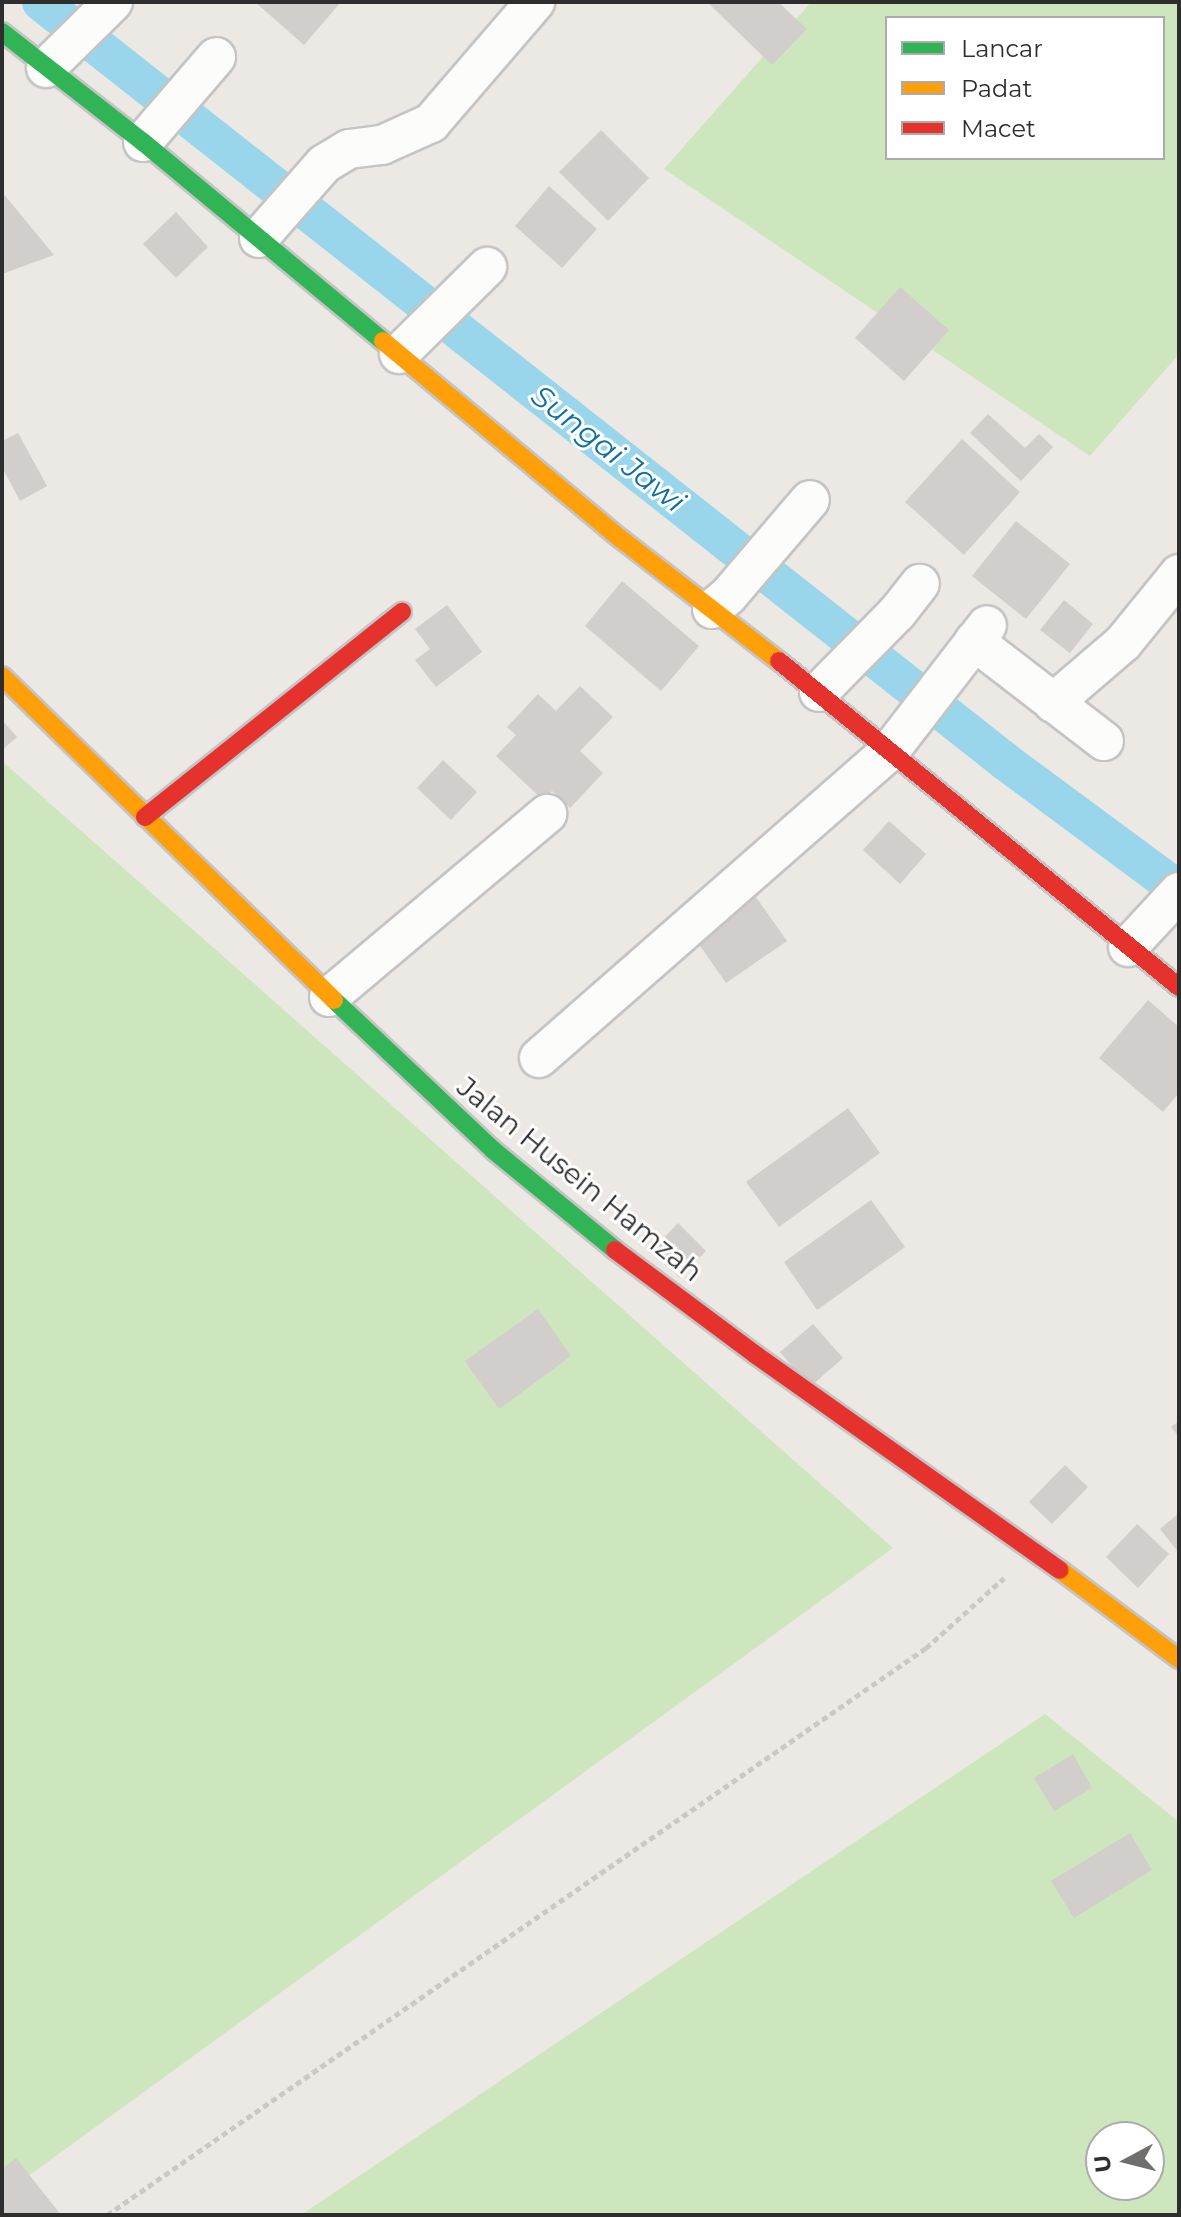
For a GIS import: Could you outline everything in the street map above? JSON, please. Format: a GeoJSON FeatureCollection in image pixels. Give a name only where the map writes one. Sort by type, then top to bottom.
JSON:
{"type":"FeatureCollection","features":[{"type":"Feature","properties":{"kind":"street"},"geometry":{"type":"LineString","coordinates":[[267,230],[324,164],[349,149],[382,145],[431,123],[535,2]]}},
{"type":"Feature","properties":{"kind":"street"},"geometry":{"type":"LineString","coordinates":[[53,61],[112,3]]}},
{"type":"Feature","properties":{"kind":"street"},"geometry":{"type":"LineString","coordinates":[[2,32],[53,61],[267,230],[406,348],[621,539],[720,603],[830,683],[1137,937],[1179,987]]}},
{"type":"Feature","properties":{"kind":"street"},"geometry":{"type":"LineString","coordinates":[[148,136],[209,65]]}},
{"type":"Feature","properties":{"kind":"street"},"geometry":{"type":"LineString","coordinates":[[406,348],[487,267]]}},
{"type":"Feature","properties":{"kind":"street"},"geometry":{"type":"LineString","coordinates":[[720,603],[810,500]]}},
{"type":"Feature","properties":{"kind":"street"},"geometry":{"type":"LineString","coordinates":[[1053,703],[1123,643],[1179,574]]}},
{"type":"Feature","properties":{"kind":"street"},"geometry":{"type":"LineString","coordinates":[[830,683],[909,598]]}},
{"type":"Feature","properties":{"kind":"street"},"geometry":{"type":"LineString","coordinates":[[145,817],[402,612]]}},
{"type":"Feature","properties":{"kind":"street"},"geometry":{"type":"LineString","coordinates":[[539,1058],[898,741],[981,633],[1053,703],[1104,741]]}},
{"type":"Feature","properties":{"kind":"street","name":"Jalan Husein Hamzah"},"geometry":{"type":"LineString","coordinates":[[2,676],[329,997],[493,1150],[602,1240],[756,1355],[1034,1551],[1171,1642]]}},
{"type":"Feature","properties":{"kind":"street"},"geometry":{"type":"LineString","coordinates":[[329,997],[547,814]]}},
{"type":"Feature","properties":{"kind":"street"},"geometry":{"type":"LineString","coordinates":[[1137,937],[1179,892]]}},
{"type":"Feature","properties":{"kind":"path"},"geometry":{"type":"LineString","coordinates":[[107,2215],[926,1648],[1034,1551]]}},
{"type":"Feature","properties":{"kind":"green space"},"geometry":{"type":"Polygon","coordinates":[[[811,2],[1179,2],[1179,354],[1090,456],[664,169],[811,2]]]}},
{"type":"Feature","properties":{"kind":"green space"},"geometry":{"type":"Polygon","coordinates":[[[2,761],[893,1548],[2,2195],[2,761]]]}},
{"type":"Feature","properties":{"kind":"green space"},"geometry":{"type":"Polygon","coordinates":[[[1045,1714],[1179,1822],[1179,2215],[301,2215],[1045,1714]]]}},
{"type":"Feature","properties":{"kind":"building"},"geometry":{"type":"Polygon","coordinates":[[[255,2],[341,2],[304,45],[255,2]]]}},
{"type":"Feature","properties":{"kind":"building"},"geometry":{"type":"Polygon","coordinates":[[[707,2],[778,2],[807,29],[772,65],[707,2]]]}},
{"type":"Feature","properties":{"kind":"building"},"geometry":{"type":"Polygon","coordinates":[[[601,130],[649,178],[608,221],[559,172],[601,130]]]}},
{"type":"Feature","properties":{"kind":"building"},"geometry":{"type":"Polygon","coordinates":[[[549,186],[597,229],[562,268],[515,226],[549,186]]]}},
{"type":"Feature","properties":{"kind":"building"},"geometry":{"type":"Polygon","coordinates":[[[2,192],[54,255],[2,274],[2,192]]]}},
{"type":"Feature","properties":{"kind":"building"},"geometry":{"type":"Polygon","coordinates":[[[176,212],[208,247],[176,278],[143,244],[176,212]]]}},
{"type":"Feature","properties":{"kind":"building"},"geometry":{"type":"Polygon","coordinates":[[[900,287],[949,330],[904,381],[855,338],[900,287]]]}},
{"type":"Feature","properties":{"kind":"building"},"geometry":{"type":"Polygon","coordinates":[[[988,414],[1025,448],[1039,434],[1053,447],[1021,481],[970,433],[988,414]]]}},
{"type":"Feature","properties":{"kind":"building"},"geometry":{"type":"Polygon","coordinates":[[[18,433],[47,486],[20,501],[2,467],[2,441],[18,433]]]}},
{"type":"Feature","properties":{"kind":"building"},"geometry":{"type":"Polygon","coordinates":[[[962,439],[1020,492],[964,555],[905,502],[962,439]]]}},
{"type":"Feature","properties":{"kind":"building"},"geometry":{"type":"Polygon","coordinates":[[[1016,521],[1070,564],[1026,619],[972,576],[1016,521]]]}},
{"type":"Feature","properties":{"kind":"building"},"geometry":{"type":"Polygon","coordinates":[[[622,581],[699,646],[661,691],[585,626],[622,581]]]}},
{"type":"Feature","properties":{"kind":"building"},"geometry":{"type":"Polygon","coordinates":[[[1064,600],[1093,624],[1070,653],[1040,630],[1064,600]]]}},
{"type":"Feature","properties":{"kind":"building"},"geometry":{"type":"Polygon","coordinates":[[[447,605],[482,652],[436,687],[415,660],[430,649],[415,629],[447,605]]]}},
{"type":"Feature","properties":{"kind":"building"},"geometry":{"type":"Polygon","coordinates":[[[580,686],[613,717],[580,751],[603,773],[570,808],[552,791],[543,800],[496,756],[516,735],[507,727],[538,694],[556,711],[580,686]]]}},
{"type":"Feature","properties":{"kind":"building"},"geometry":{"type":"Polygon","coordinates":[[[2,720],[17,737],[2,750],[2,720]]]}},
{"type":"Feature","properties":{"kind":"building"},"geometry":{"type":"Polygon","coordinates":[[[443,760],[477,792],[451,820],[417,788],[443,760]]]}},
{"type":"Feature","properties":{"kind":"building"},"geometry":{"type":"Polygon","coordinates":[[[889,821],[926,854],[900,884],[863,850],[889,821]]]}},
{"type":"Feature","properties":{"kind":"building"},"geometry":{"type":"Polygon","coordinates":[[[751,890],[787,941],[726,983],[691,933],[751,890]]]}},
{"type":"Feature","properties":{"kind":"building"},"geometry":{"type":"Polygon","coordinates":[[[1148,1000],[1179,1027],[1179,1093],[1163,1112],[1099,1058],[1148,1000]]]}},
{"type":"Feature","properties":{"kind":"building"},"geometry":{"type":"Polygon","coordinates":[[[848,1108],[880,1153],[779,1227],[746,1182],[848,1108]]]}},
{"type":"Feature","properties":{"kind":"building"},"geometry":{"type":"Polygon","coordinates":[[[871,1200],[905,1247],[817,1310],[784,1262],[871,1200]]]}},
{"type":"Feature","properties":{"kind":"building"},"geometry":{"type":"Polygon","coordinates":[[[678,1223],[706,1251],[680,1278],[652,1250],[678,1223]]]}},
{"type":"Feature","properties":{"kind":"building"},"geometry":{"type":"Polygon","coordinates":[[[538,1309],[571,1356],[499,1409],[465,1361],[538,1309]]]}},
{"type":"Feature","properties":{"kind":"building"},"geometry":{"type":"Polygon","coordinates":[[[813,1324],[843,1358],[810,1387],[780,1352],[813,1324]]]}},
{"type":"Feature","properties":{"kind":"building"},"geometry":{"type":"Polygon","coordinates":[[[1179,1421],[1179,1437],[1171,1427],[1179,1421]]]}},
{"type":"Feature","properties":{"kind":"building"},"geometry":{"type":"Polygon","coordinates":[[[1065,1465],[1088,1487],[1052,1524],[1029,1502],[1065,1465]]]}},
{"type":"Feature","properties":{"kind":"building"},"geometry":{"type":"Polygon","coordinates":[[[1179,1513],[1179,1553],[1160,1529],[1179,1513]]]}},
{"type":"Feature","properties":{"kind":"building"},"geometry":{"type":"Polygon","coordinates":[[[1137,1524],[1169,1554],[1138,1588],[1106,1557],[1137,1524]]]}},
{"type":"Feature","properties":{"kind":"building"},"geometry":{"type":"Polygon","coordinates":[[[1073,1754],[1092,1788],[1054,1811],[1034,1778],[1073,1754]]]}},
{"type":"Feature","properties":{"kind":"building"},"geometry":{"type":"Polygon","coordinates":[[[1130,1833],[1152,1870],[1074,1918],[1051,1881],[1130,1833]]]}},
{"type":"Feature","properties":{"kind":"building"},"geometry":{"type":"Polygon","coordinates":[[[16,2158],[61,2215],[2,2215],[2,2169],[16,2158]]]}},
{"type":"Feature","properties":{"kind":"waterway","name":"Sungai Jawi"},"geometry":{"type":"LineString","coordinates":[[41,2],[1006,762],[1179,890]]}},
{"type":"Feature","properties":{"kind":"traffic: fast"},"geometry":{"type":"LineString","coordinates":[[2,32],[143,142],[383,341]]}},
{"type":"Feature","properties":{"kind":"traffic: fast"},"geometry":{"type":"LineString","coordinates":[[334,1000],[493,1150],[615,1250]]}},
{"type":"Feature","properties":{"kind":"traffic: slow"},"geometry":{"type":"LineString","coordinates":[[383,341],[621,539],[779,661]]}},
{"type":"Feature","properties":{"kind":"traffic: slow"},"geometry":{"type":"LineString","coordinates":[[2,676],[334,1000]]}},
{"type":"Feature","properties":{"kind":"traffic: slow"},"geometry":{"type":"LineString","coordinates":[[1060,1570],[1179,1659]]}},
{"type":"Feature","properties":{"kind":"traffic: jam"},"geometry":{"type":"LineString","coordinates":[[145,817],[402,612]]}},
{"type":"Feature","properties":{"kind":"traffic: jam"},"geometry":{"type":"LineString","coordinates":[[779,661],[1179,987]]}},
{"type":"Feature","properties":{"kind":"traffic: jam"},"geometry":{"type":"LineString","coordinates":[[615,1250],[756,1355],[1060,1570]]}}]}
